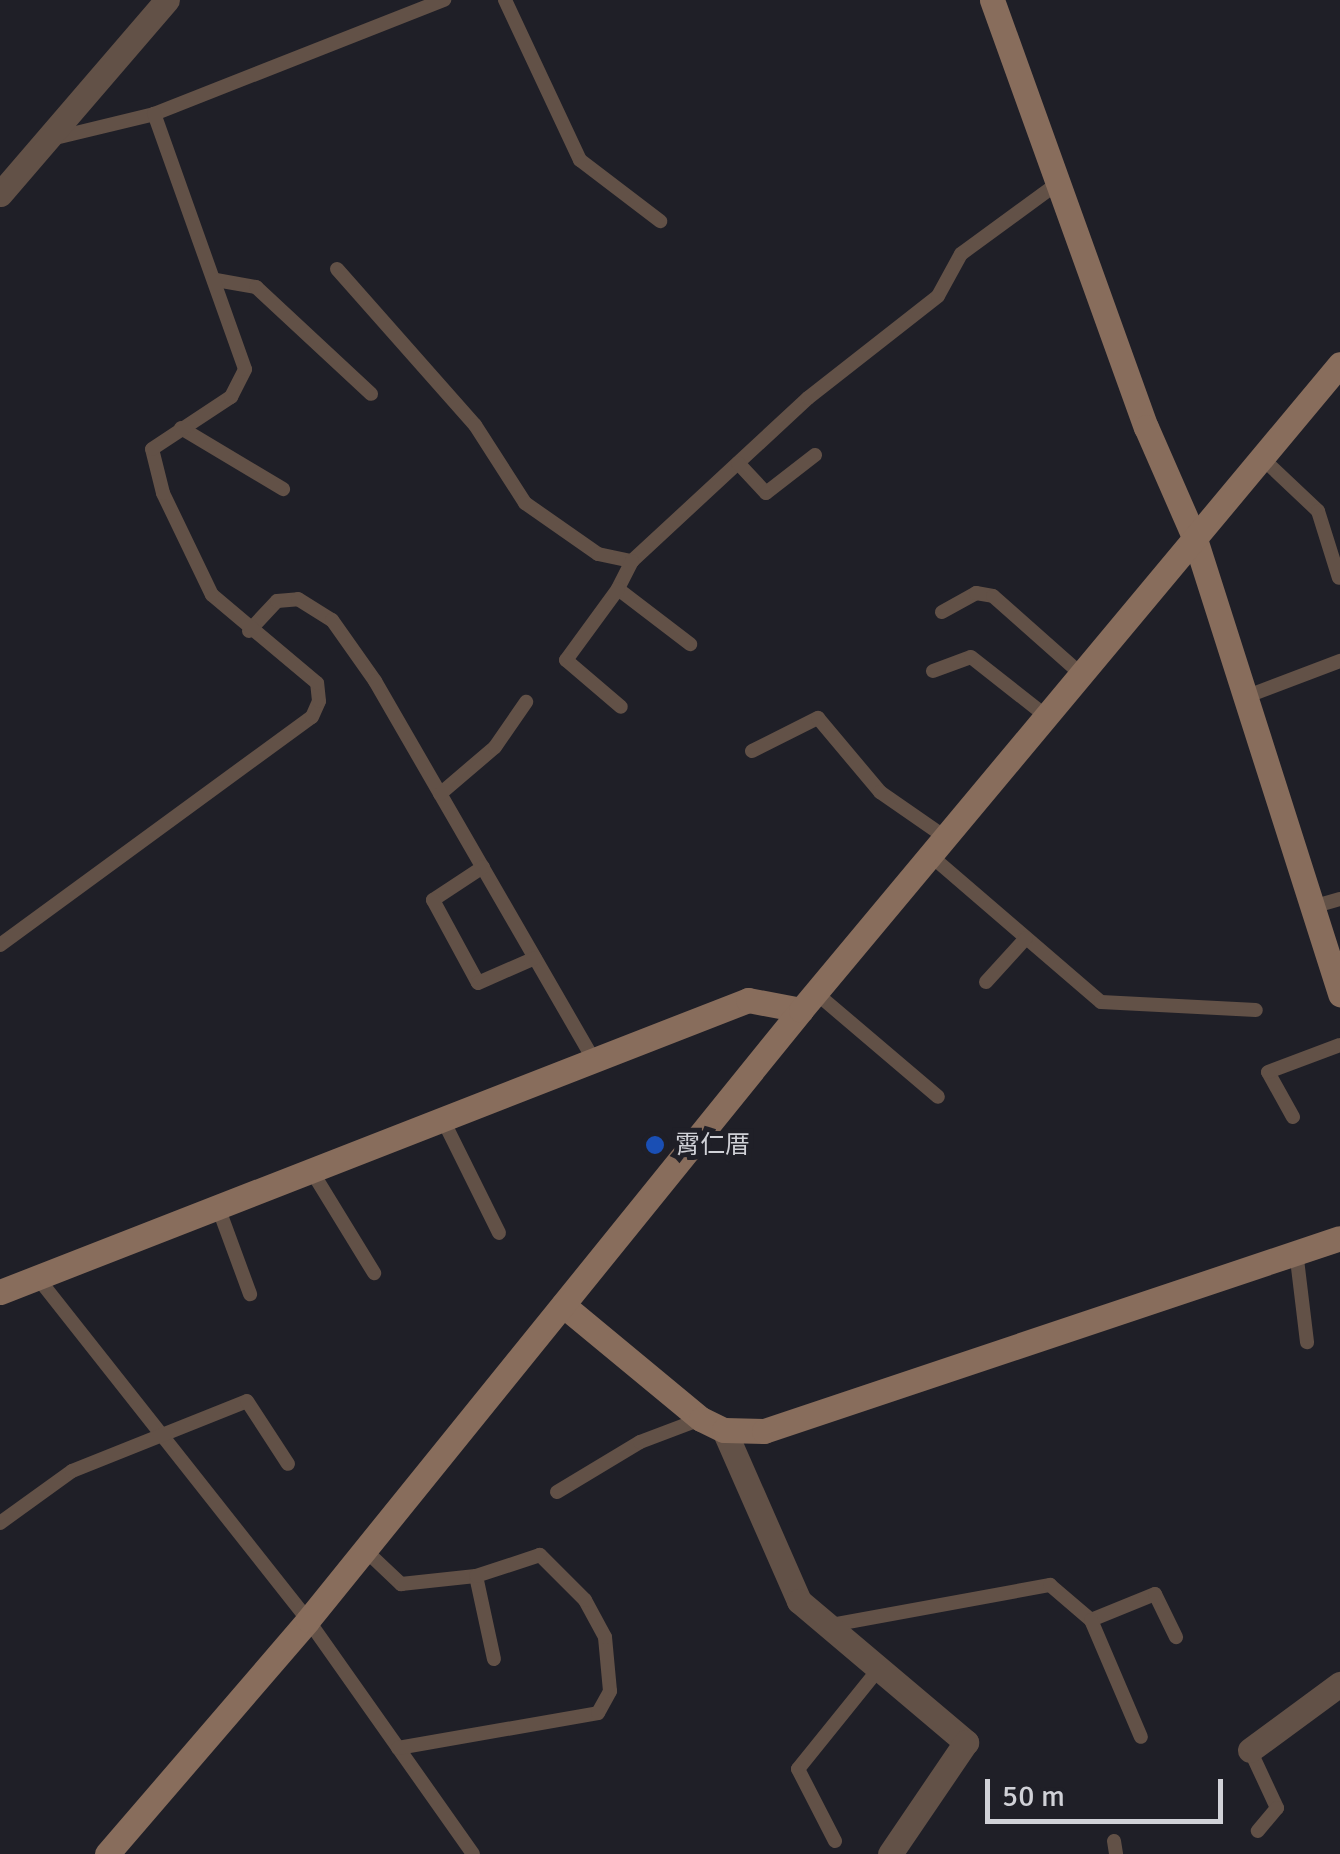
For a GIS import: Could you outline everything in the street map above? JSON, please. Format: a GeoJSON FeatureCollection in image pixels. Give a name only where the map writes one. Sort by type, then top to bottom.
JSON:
{"type":"FeatureCollection","features":[{"type":"Feature","properties":{"kind":"street"},"geometry":{"type":"LineString","coordinates":[[0,194],[168,0]]}},
{"type":"Feature","properties":{"kind":"street"},"geometry":{"type":"LineString","coordinates":[[992,0],[1194,539],[1340,994]]}},
{"type":"Feature","properties":{"kind":"street"},"geometry":{"type":"LineString","coordinates":[[107,1854],[308,1620],[809,1001],[1340,365]]}},
{"type":"Feature","properties":{"kind":"street"},"geometry":{"type":"LineString","coordinates":[[0,1292],[748,1000],[809,1001]]}},
{"type":"Feature","properties":{"kind":"street"},"geometry":{"type":"LineString","coordinates":[[712,1425],[764,1431],[1340,1238]]}},
{"type":"Feature","properties":{"kind":"street"},"geometry":{"type":"LineString","coordinates":[[563,1306],[712,1425],[799,1602],[966,1742],[890,1854]]}},
{"type":"Feature","properties":{"kind":"street"},"geometry":{"type":"LineString","coordinates":[[1250,1750],[1340,1684]]}},
{"type":"Feature","properties":{"kind":"lane"},"geometry":{"type":"LineString","coordinates":[[45,140],[154,114],[444,0]]}},
{"type":"Feature","properties":{"kind":"lane"},"geometry":{"type":"LineString","coordinates":[[505,0],[580,160],[660,221]]}},
{"type":"Feature","properties":{"kind":"lane"},"geometry":{"type":"LineString","coordinates":[[0,944],[312,716],[316,684],[212,596],[163,493],[152,449],[231,398],[246,369],[154,114]]}},
{"type":"Feature","properties":{"kind":"lane"},"geometry":{"type":"LineString","coordinates":[[622,707],[566,660],[618,589],[632,561],[738,463],[938,296],[961,254],[1058,182]]}},
{"type":"Feature","properties":{"kind":"lane"},"geometry":{"type":"LineString","coordinates":[[337,269],[475,425],[525,503],[598,554],[632,561]]}},
{"type":"Feature","properties":{"kind":"lane"},"geometry":{"type":"LineString","coordinates":[[216,280],[256,287],[371,394]]}},
{"type":"Feature","properties":{"kind":"lane"},"geometry":{"type":"LineString","coordinates":[[181,428],[284,489]]}},
{"type":"Feature","properties":{"kind":"lane"},"geometry":{"type":"LineString","coordinates":[[738,463],[766,493],[815,455]]}},
{"type":"Feature","properties":{"kind":"lane"},"geometry":{"type":"LineString","coordinates":[[1262,458],[1318,511],[1339,578]]}},
{"type":"Feature","properties":{"kind":"lane"},"geometry":{"type":"LineString","coordinates":[[618,589],[690,644]]}},
{"type":"Feature","properties":{"kind":"lane"},"geometry":{"type":"LineString","coordinates":[[942,612],[976,593],[993,596],[1081,674]]}},
{"type":"Feature","properties":{"kind":"lane"},"geometry":{"type":"LineString","coordinates":[[249,631],[277,601],[298,599],[332,620],[440,794],[594,1061]]}},
{"type":"Feature","properties":{"kind":"lane"},"geometry":{"type":"LineString","coordinates":[[933,671],[971,657],[1046,716]]}},
{"type":"Feature","properties":{"kind":"lane"},"geometry":{"type":"LineString","coordinates":[[1245,696],[1340,661]]}},
{"type":"Feature","properties":{"kind":"lane"},"geometry":{"type":"LineString","coordinates":[[440,794],[495,747],[526,702]]}},
{"type":"Feature","properties":{"kind":"lane"},"geometry":{"type":"LineString","coordinates":[[752,752],[818,718],[880,792],[1026,938],[1100,1002],[1256,1010]]}},
{"type":"Feature","properties":{"kind":"lane"},"geometry":{"type":"LineString","coordinates":[[483,867],[433,900],[478,982],[535,958]]}},
{"type":"Feature","properties":{"kind":"lane"},"geometry":{"type":"LineString","coordinates":[[1312,906],[1340,899]]}},
{"type":"Feature","properties":{"kind":"lane"},"geometry":{"type":"LineString","coordinates":[[986,982],[1026,938]]}},
{"type":"Feature","properties":{"kind":"lane"},"geometry":{"type":"LineString","coordinates":[[809,1001],[938,1097]]}},
{"type":"Feature","properties":{"kind":"lane"},"geometry":{"type":"LineString","coordinates":[[1293,1117],[1268,1072],[1340,1045]]}},
{"type":"Feature","properties":{"kind":"lane"},"geometry":{"type":"LineString","coordinates":[[442,1120],[499,1233]]}},
{"type":"Feature","properties":{"kind":"lane"},"geometry":{"type":"LineString","coordinates":[[311,1170],[374,1273]]}},
{"type":"Feature","properties":{"kind":"lane"},"geometry":{"type":"LineString","coordinates":[[218,1207],[250,1294]]}},
{"type":"Feature","properties":{"kind":"lane"},"geometry":{"type":"LineString","coordinates":[[1296,1251],[1307,1342]]}},
{"type":"Feature","properties":{"kind":"lane"},"geometry":{"type":"LineString","coordinates":[[37,1277],[308,1620],[473,1854]]}},
{"type":"Feature","properties":{"kind":"lane"},"geometry":{"type":"LineString","coordinates":[[0,1524],[72,1471],[247,1401],[288,1464]]}},
{"type":"Feature","properties":{"kind":"lane"},"geometry":{"type":"LineString","coordinates":[[557,1492],[640,1442],[712,1425]]}},
{"type":"Feature","properties":{"kind":"lane"},"geometry":{"type":"LineString","coordinates":[[365,1550],[401,1584],[476,1576],[540,1556],[585,1600],[605,1637],[610,1691],[598,1713],[398,1748]]}},
{"type":"Feature","properties":{"kind":"lane"},"geometry":{"type":"LineString","coordinates":[[476,1576],[494,1659]]}},
{"type":"Feature","properties":{"kind":"lane"},"geometry":{"type":"LineString","coordinates":[[826,1626],[1050,1585],[1090,1620],[1141,1737]]}},
{"type":"Feature","properties":{"kind":"lane"},"geometry":{"type":"LineString","coordinates":[[1090,1620],[1155,1594],[1176,1637]]}},
{"type":"Feature","properties":{"kind":"lane"},"geometry":{"type":"LineString","coordinates":[[835,1841],[798,1769],[878,1670]]}},
{"type":"Feature","properties":{"kind":"lane"},"geometry":{"type":"LineString","coordinates":[[1250,1750],[1276,1808],[1258,1832]]}},
{"type":"Feature","properties":{"kind":"place","name":"霄仁厝"},"geometry":{"type":"Point","coordinates":[655,1145]}}]}
